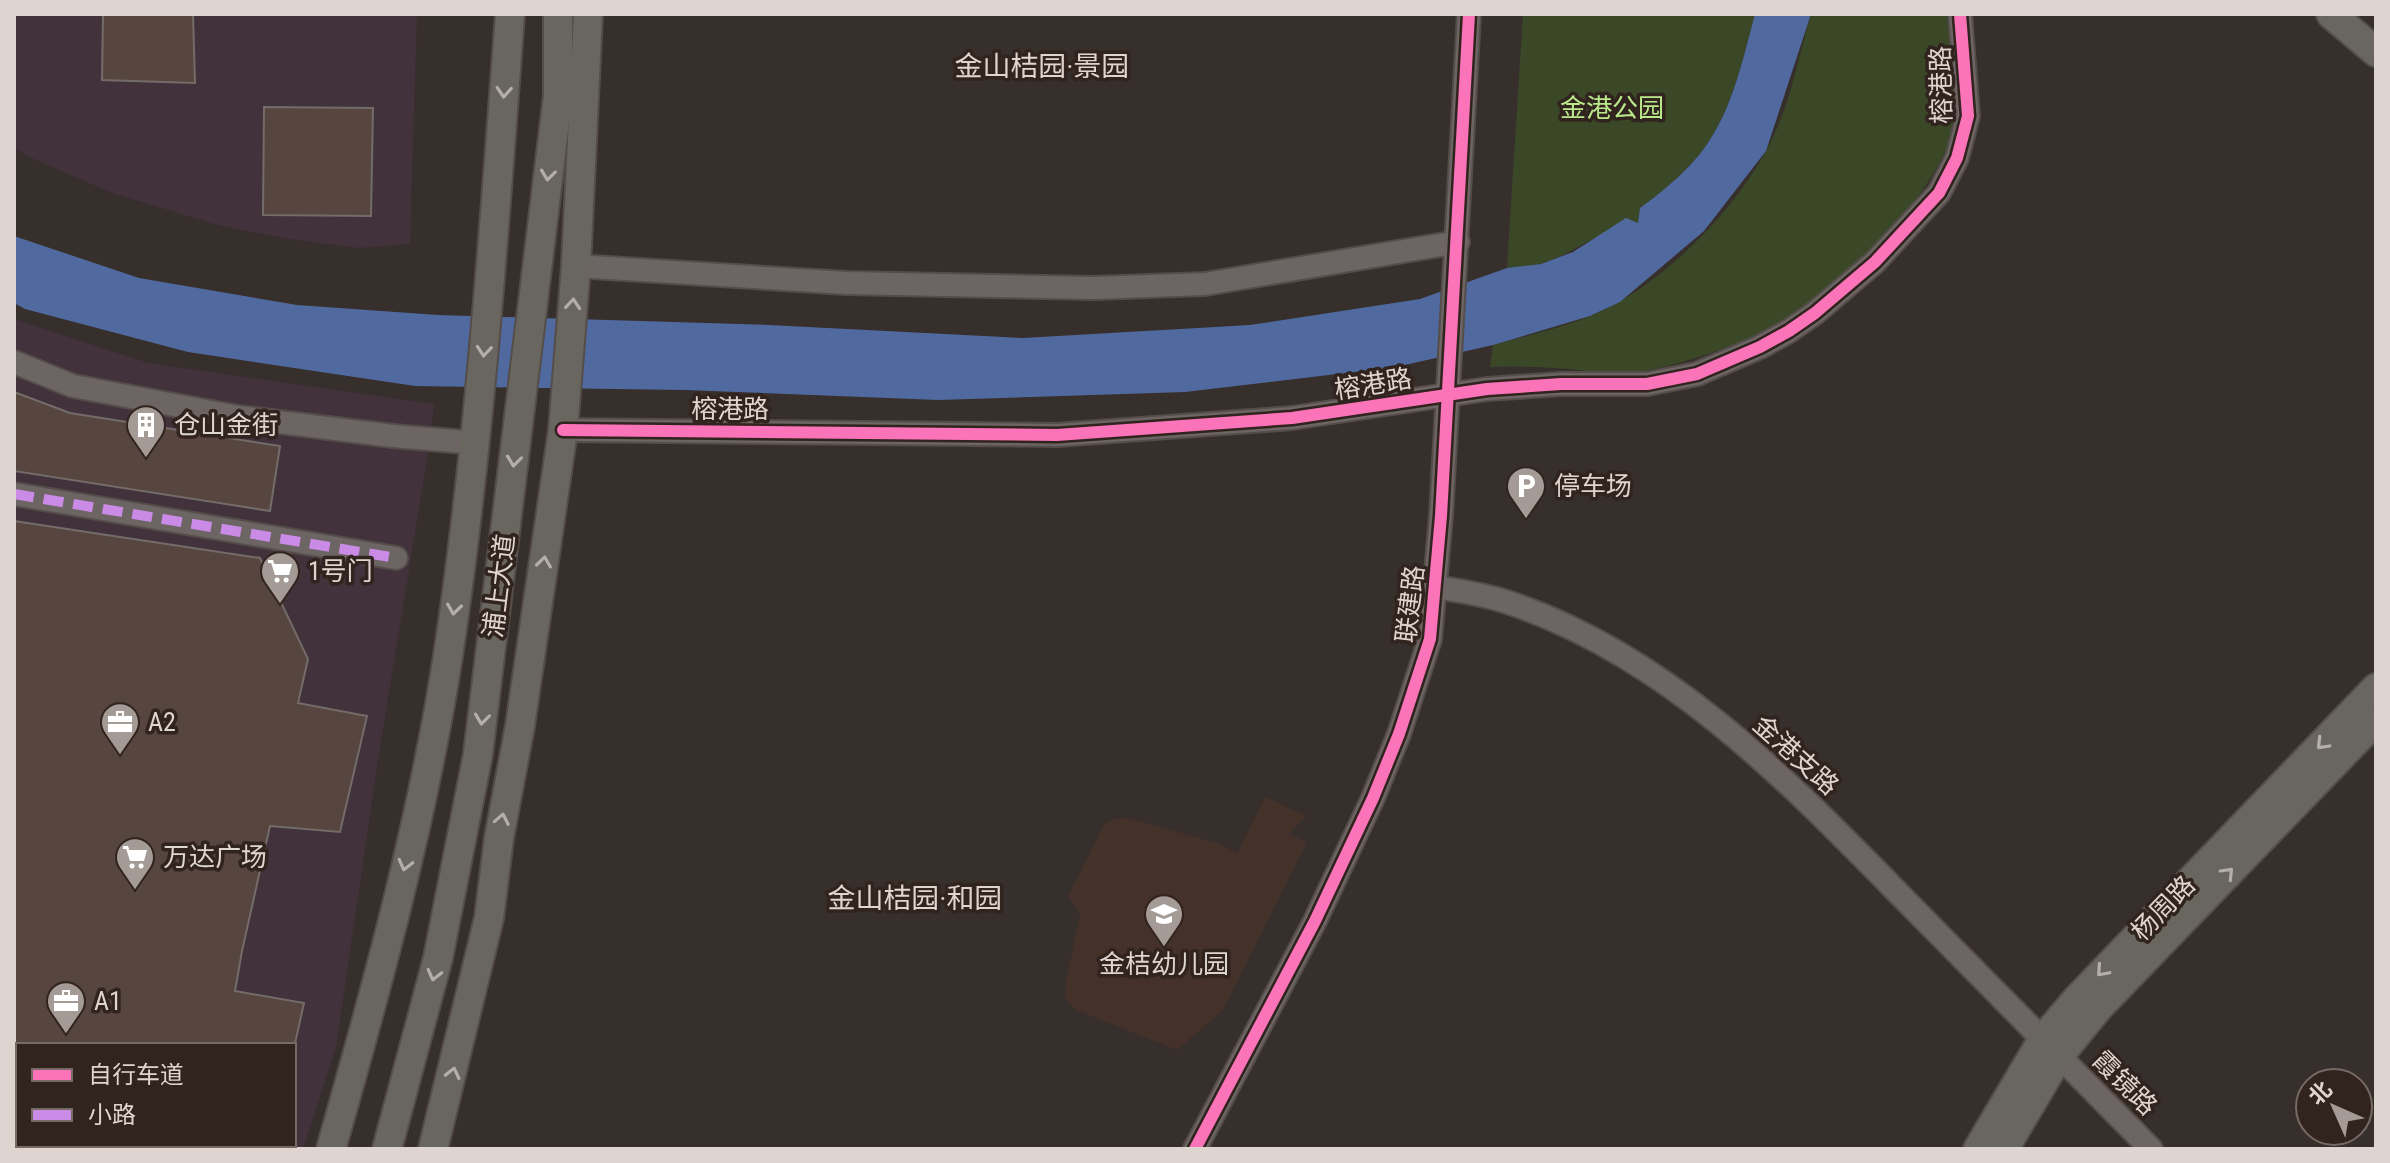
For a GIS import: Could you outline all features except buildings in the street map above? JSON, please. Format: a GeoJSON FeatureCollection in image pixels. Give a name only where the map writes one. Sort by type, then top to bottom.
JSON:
{"type":"FeatureCollection","features":[{"type":"Feature","properties":{"kind":"main road"},"geometry":{"type":"LineString","coordinates":[[331,1149],[360,1048],[417,814],[447,659],[477,443],[510,14]]}},
{"type":"Feature","properties":{"kind":"main road","name":"浦上大道"},"geometry":{"type":"LineString","coordinates":[[387,1149],[438,958],[478,754],[558,96],[558,14]]}},
{"type":"Feature","properties":{"kind":"main road","name":"浦上大道"},"geometry":{"type":"LineString","coordinates":[[433,1149],[489,918],[563,430],[576,266],[588,14]]}},
{"type":"Feature","properties":{"kind":"main road"},"geometry":{"type":"LineString","coordinates":[[2331,14],[2376,52]]}},
{"type":"Feature","properties":{"kind":"main road","name":"杨周路"},"geometry":{"type":"LineString","coordinates":[[1978,1149],[2112,960],[2376,688]]}},
{"type":"Feature","properties":{"kind":"main road","name":"杨周路"},"geometry":{"type":"LineString","coordinates":[[2004,1149],[2051,1047],[2099,1007],[2376,720]]}},
{"type":"Feature","properties":{"kind":"street","name":"联建路"},"geometry":{"type":"LineString","coordinates":[[1195,1149],[1315,921],[1373,798],[1423,668],[1436,587],[1469,14]]}},
{"type":"Feature","properties":{"kind":"street","name":"榕港路"},"geometry":{"type":"LineString","coordinates":[[563,430],[1057,435],[1292,418],[1448,395],[1561,384],[1647,384],[1697,374],[1760,347],[1815,313],[1851,284],[1939,193],[1963,138],[1968,116],[1960,14]]}},
{"type":"Feature","properties":{"kind":"street"},"geometry":{"type":"LineString","coordinates":[[576,266],[847,283],[1094,288],[1205,284],[1458,242]]}},
{"type":"Feature","properties":{"kind":"street"},"geometry":{"type":"LineString","coordinates":[[14,362],[73,386],[238,417],[477,443]]}},
{"type":"Feature","properties":{"kind":"street"},"geometry":{"type":"LineString","coordinates":[[14,494],[396,558]]}},
{"type":"Feature","properties":{"kind":"street","name":"金港支路"},"geometry":{"type":"LineString","coordinates":[[1436,587],[1504,601],[1557,622],[1625,658],[1687,699],[1759,756],[1805,798],[2051,1047]]}},
{"type":"Feature","properties":{"kind":"street","name":"霞镜路"},"geometry":{"type":"LineString","coordinates":[[2051,1047],[2151,1149]]}},
{"type":"Feature","properties":{"kind":"shaded area"},"geometry":{"type":"Polygon","coordinates":[[[14,14],[417,14],[410,244],[358,248],[221,226],[112,193],[27,156],[14,148],[14,14]]]}},
{"type":"Feature","properties":{"kind":"shaded area"},"geometry":{"type":"Polygon","coordinates":[[[14,319],[148,363],[434,404],[336,1047],[303,1149],[14,1149],[14,319]]]}},
{"type":"Feature","properties":{"kind":"shaded area","name":"金桔幼儿园"},"geometry":{"type":"Polygon","coordinates":[[[1265,797],[1306,816],[1289,834],[1307,842],[1223,1010],[1177,1050],[1076,1010],[1065,998],[1080,914],[1068,896],[1105,823],[1117,818],[1132,819],[1217,843],[1237,853],[1265,797]]]}},
{"type":"Feature","properties":{"kind":"green space","name":"金港公园"},"geometry":{"type":"Polygon","coordinates":[[[1523,14],[1755,14],[1738,78],[1719,124],[1688,167],[1640,208],[1638,223],[1611,230],[1549,261],[1507,268],[1523,14]]]}},
{"type":"Feature","properties":{"kind":"green space"},"geometry":{"type":"Polygon","coordinates":[[[1811,14],[1947,14],[1957,82],[1955,122],[1945,151],[1929,181],[1880,240],[1823,292],[1794,313],[1754,336],[1700,356],[1629,374],[1490,367],[1493,345],[1569,324],[1621,301],[1676,261],[1702,236],[1746,182],[1778,126],[1811,14]]]}},
{"type":"Feature","properties":{"kind":"water"},"geometry":{"type":"Polygon","coordinates":[[[1755,14],[1811,14],[1766,151],[1704,231],[1620,302],[1590,316],[1493,345],[1396,367],[1185,392],[938,400],[685,390],[415,386],[188,352],[25,309],[14,303],[14,236],[139,278],[297,305],[438,315],[769,325],[1023,338],[1250,325],[1420,299],[1507,268],[1541,264],[1573,252],[1626,218],[1638,223],[1640,208],[1688,167],[1719,124],[1738,78],[1755,14]]]}},
{"type":"Feature","properties":{"kind":"marked path"},"geometry":{"type":"LineString","coordinates":[[14,494],[396,558]]}},
{"type":"Feature","properties":{"kind":"cycle path"},"geometry":{"type":"LineString","coordinates":[[1195,1149],[1315,921],[1373,798],[1399,734],[1430,639],[1441,516],[1469,14]]}},
{"type":"Feature","properties":{"kind":"cycle path"},"geometry":{"type":"LineString","coordinates":[[563,430],[1057,435],[1292,418],[1487,389],[1561,384],[1647,384],[1697,374],[1760,347],[1815,313],[1875,262],[1939,193],[1957,158],[1968,116],[1960,14]]}},
{"type":"Feature","properties":{"kind":"place","name":"仓山金街"},"geometry":{"type":"Point","coordinates":[146,459]}},
{"type":"Feature","properties":{"kind":"place","name":"停车场"},"geometry":{"type":"Point","coordinates":[1526,520]}},
{"type":"Feature","properties":{"kind":"place","name":"1号门"},"geometry":{"type":"Point","coordinates":[280,605]}},
{"type":"Feature","properties":{"kind":"place","name":"A2"},"geometry":{"type":"Point","coordinates":[120,756]}},
{"type":"Feature","properties":{"kind":"place","name":"万达广场"},"geometry":{"type":"Point","coordinates":[135,891]}},
{"type":"Feature","properties":{"kind":"place","name":"金桔幼儿园"},"geometry":{"type":"Point","coordinates":[1164,948]}},
{"type":"Feature","properties":{"kind":"place","name":"A1"},"geometry":{"type":"Point","coordinates":[66,1035]}},
{"type":"Feature","properties":{"kind":"district","name":"金山桔园·景园"},"geometry":{"type":"Point","coordinates":[1042,66]}},
{"type":"Feature","properties":{"kind":"district","name":"金山桔园·和园"},"geometry":{"type":"Point","coordinates":[915,898]}}]}
